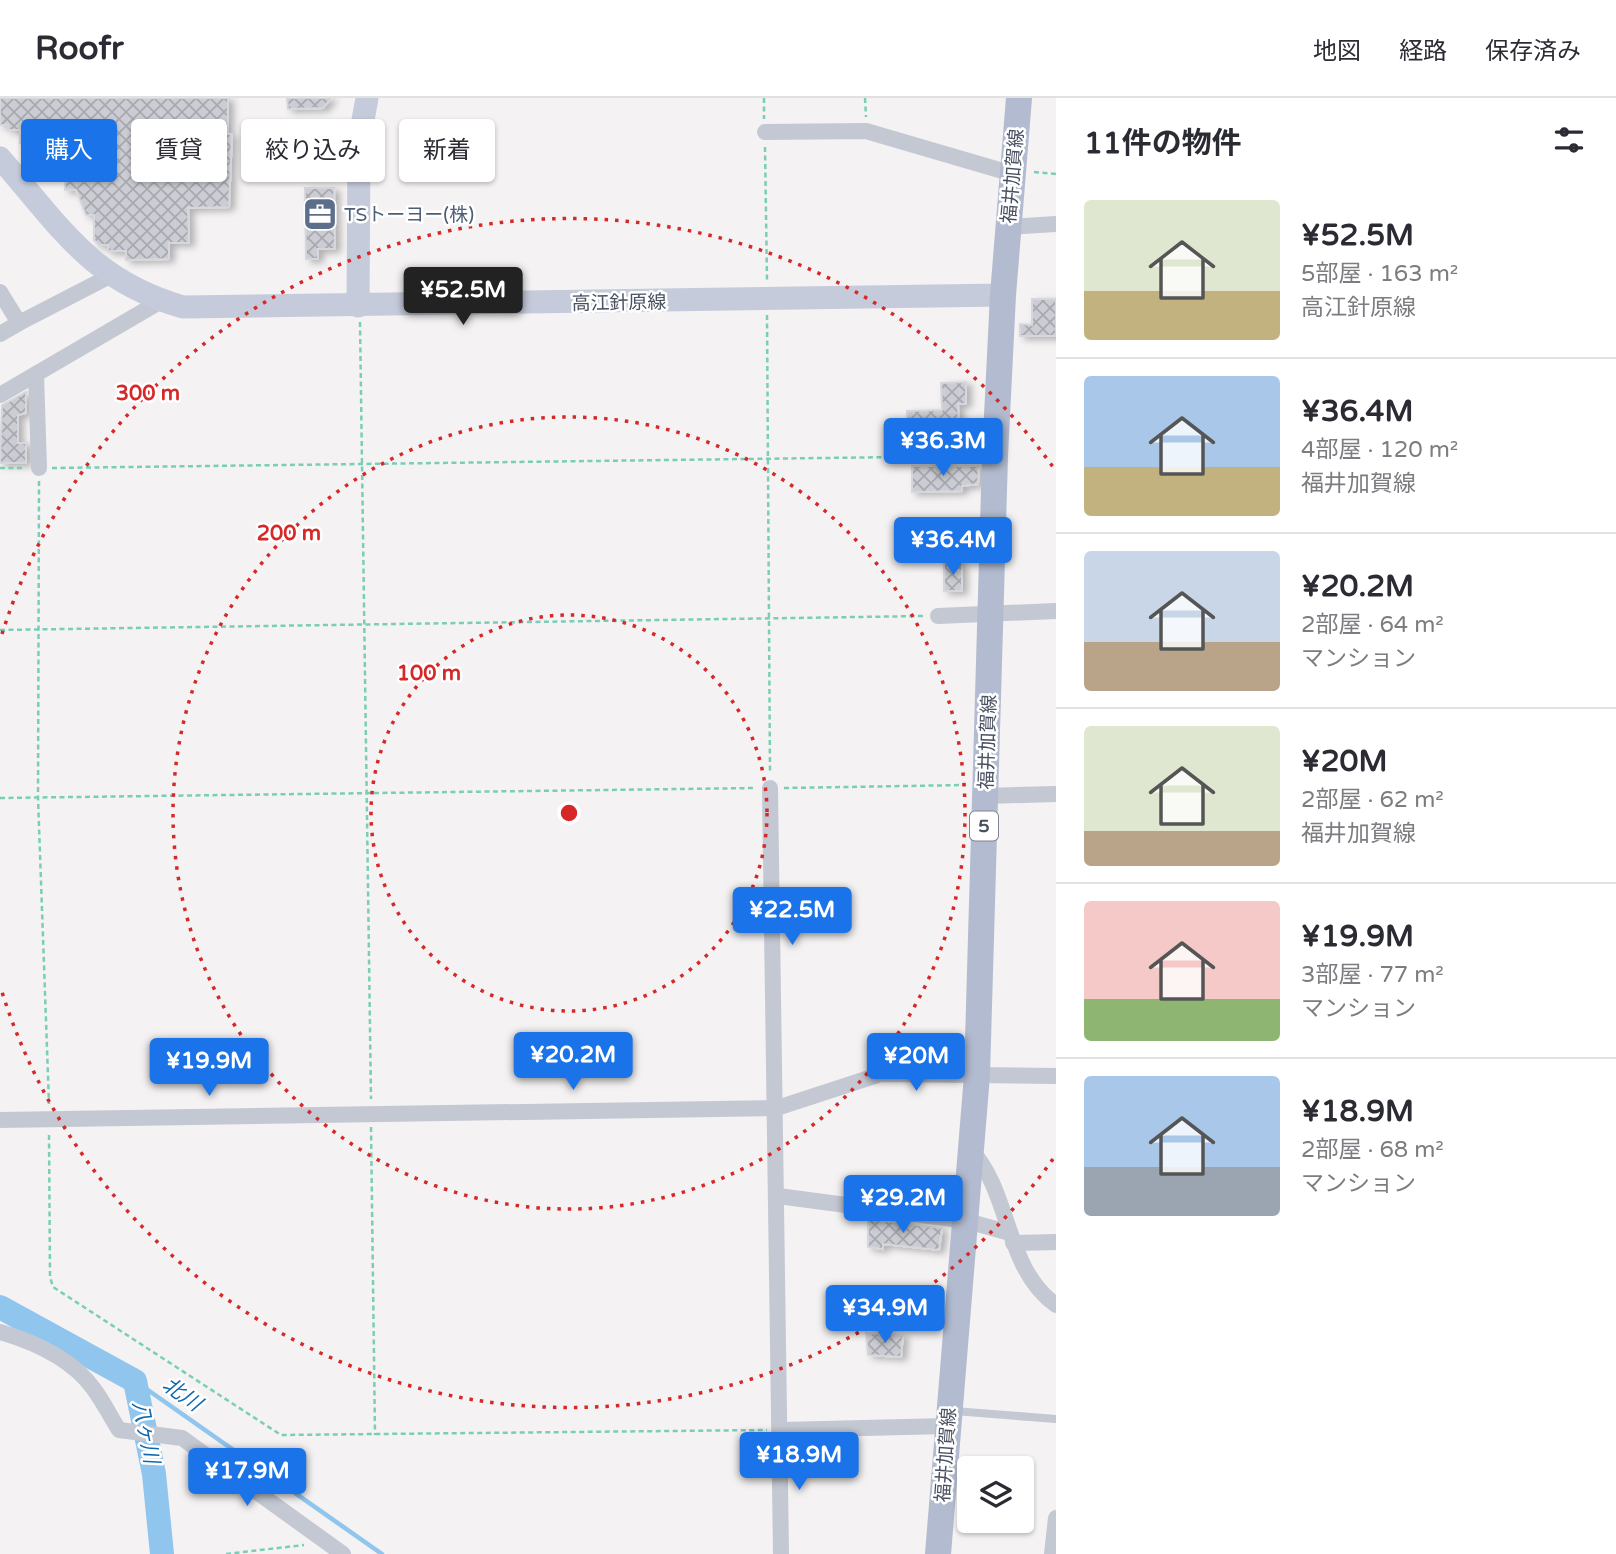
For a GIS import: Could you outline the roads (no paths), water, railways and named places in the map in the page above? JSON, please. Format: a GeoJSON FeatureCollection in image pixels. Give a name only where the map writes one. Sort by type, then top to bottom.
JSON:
{"type":"FeatureCollection","features":[{"type":"Feature","properties":{"kind":"main road"},"geometry":{"type":"LineString","coordinates":[[359,306],[359,142],[367,98]]}},
{"type":"Feature","properties":{"kind":"main road","name":"福井加賀線"},"geometry":{"type":"LineString","coordinates":[[938,1554],[977,1075],[995,456],[1003,295],[1019,98]]}},
{"type":"Feature","properties":{"kind":"main road","name":"高江針原線"},"geometry":{"type":"LineString","coordinates":[[1,162],[86,256],[110,276],[161,301],[183,307],[1003,295]]}},
{"type":"Feature","properties":{"kind":"street"},"geometry":{"type":"LineString","coordinates":[[765,132],[866,131],[1013,172]]}},
{"type":"Feature","properties":{"kind":"street"},"geometry":{"type":"LineString","coordinates":[[1008,226],[1056,224]]}},
{"type":"Feature","properties":{"kind":"street"},"geometry":{"type":"LineString","coordinates":[[0,334],[110,276]]}},
{"type":"Feature","properties":{"kind":"street"},"geometry":{"type":"LineString","coordinates":[[0,292],[19,323]]}},
{"type":"Feature","properties":{"kind":"street"},"geometry":{"type":"LineString","coordinates":[[0,395],[161,301]]}},
{"type":"Feature","properties":{"kind":"street"},"geometry":{"type":"LineString","coordinates":[[36,374],[39,468]]}},
{"type":"Feature","properties":{"kind":"street"},"geometry":{"type":"LineString","coordinates":[[938,616],[1056,611]]}},
{"type":"Feature","properties":{"kind":"street"},"geometry":{"type":"LineString","coordinates":[[771,788],[781,1554]]}},
{"type":"Feature","properties":{"kind":"street"},"geometry":{"type":"LineString","coordinates":[[985,790],[1056,794]]}},
{"type":"Feature","properties":{"kind":"street"},"geometry":{"type":"LineString","coordinates":[[0,1120],[371,1112],[776,1108],[881,1074],[1056,1076]]}},
{"type":"Feature","properties":{"kind":"street"},"geometry":{"type":"LineString","coordinates":[[972,1151],[984,1164],[1012,1238],[1037,1289],[1056,1305]]}},
{"type":"Feature","properties":{"kind":"street"},"geometry":{"type":"LineString","coordinates":[[778,1196],[967,1221],[1012,1238],[1056,1242]]}},
{"type":"Feature","properties":{"kind":"street"},"geometry":{"type":"LineString","coordinates":[[0,1332],[22,1337],[78,1372],[93,1388],[119,1430],[182,1438],[343,1554]]}},
{"type":"Feature","properties":{"kind":"street"},"geometry":{"type":"LineString","coordinates":[[781,1430],[948,1418]]}},
{"type":"Feature","properties":{"kind":"street"},"geometry":{"type":"LineString","coordinates":[[1052,1554],[1056,1518]]}},
{"type":"Feature","properties":{"kind":"lane"},"geometry":{"type":"LineString","coordinates":[[948,1418],[1056,1419]]}},
{"type":"Feature","properties":{"kind":"waterway","name":"八ヶ川"},"geometry":{"type":"LineString","coordinates":[[0,1307],[135,1381],[154,1474],[162,1554]]}},
{"type":"Feature","properties":{"kind":"waterway","name":"北川"},"geometry":{"type":"LineString","coordinates":[[135,1381],[382,1554]]}},
{"type":"Feature","properties":{"kind":"place","name":"TSトーヨー(株)"},"geometry":{"type":"Point","coordinates":[320,214]}}]}
